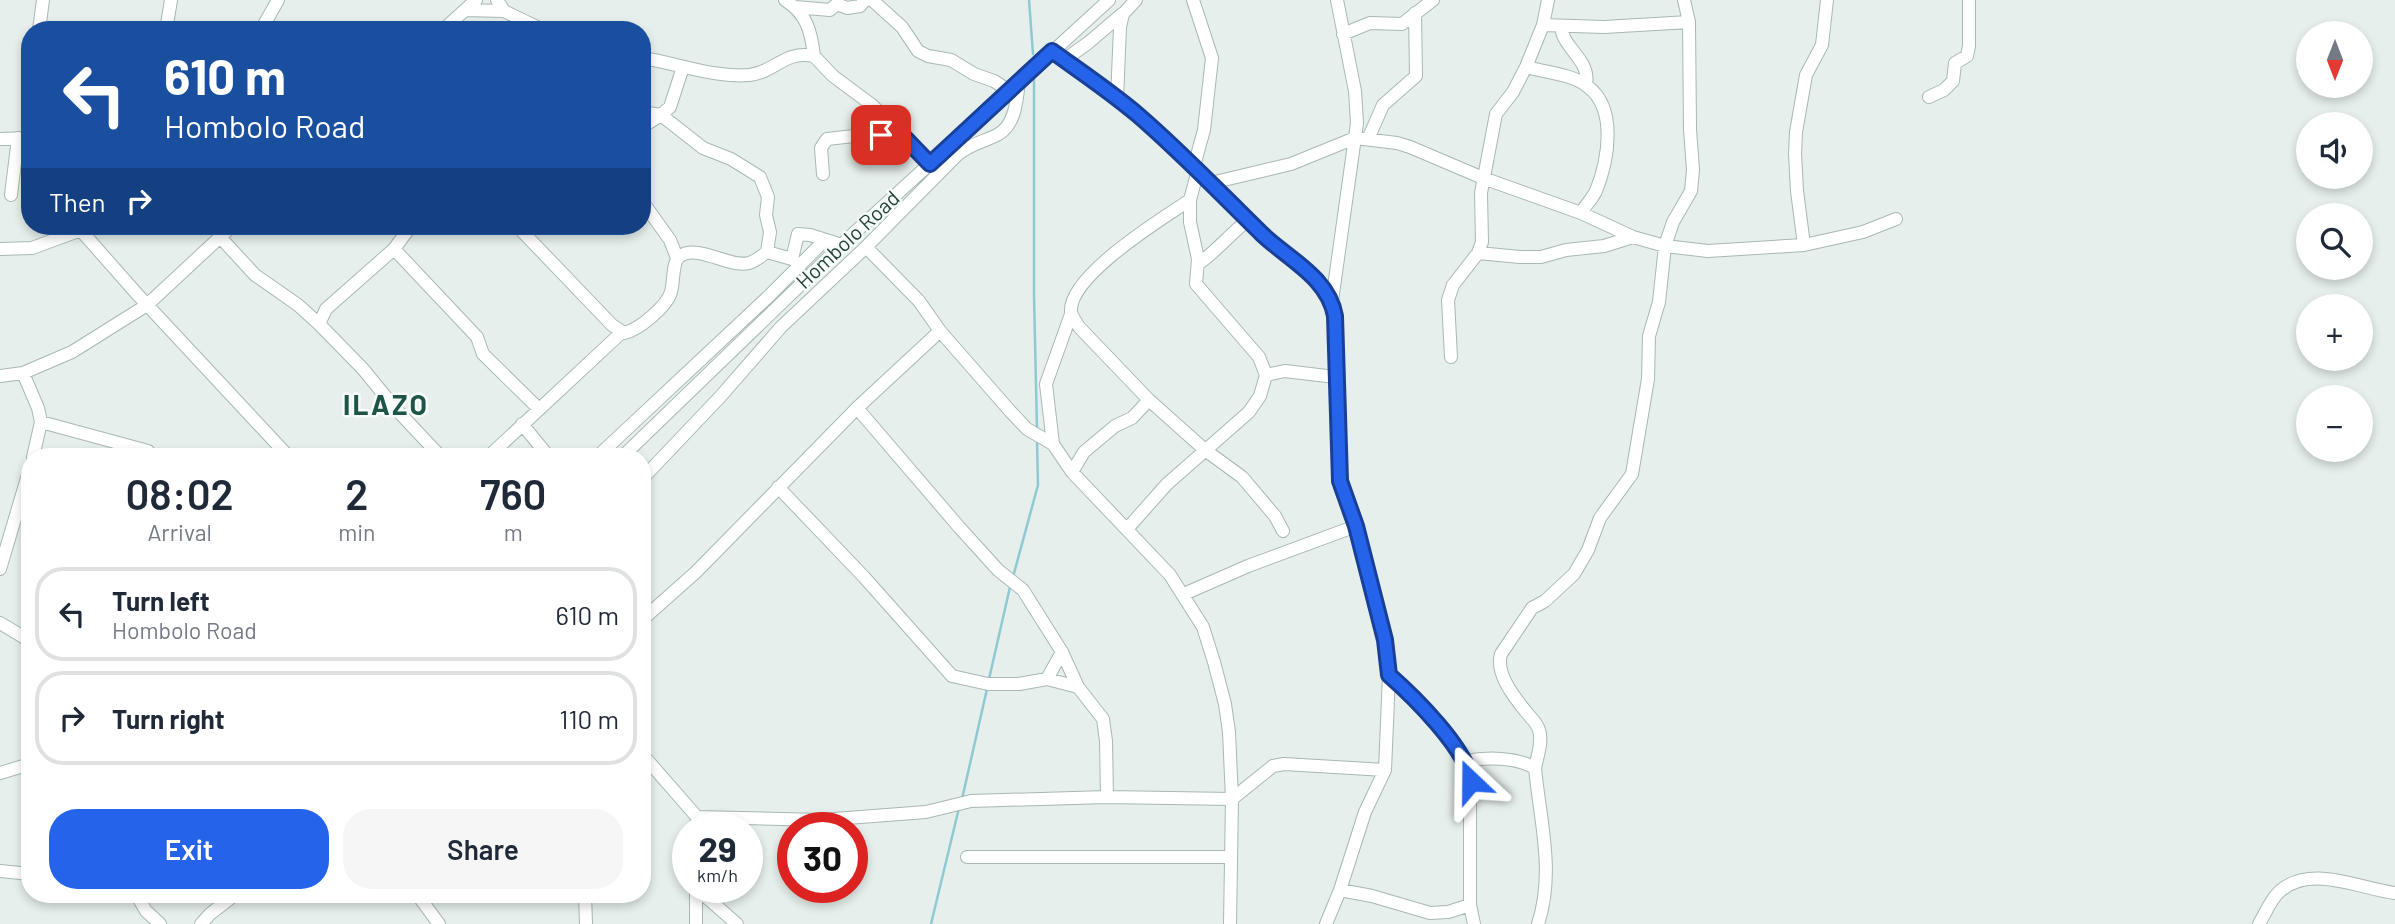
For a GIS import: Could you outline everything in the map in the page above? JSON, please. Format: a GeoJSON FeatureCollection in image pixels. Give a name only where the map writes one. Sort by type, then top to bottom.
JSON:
{"type":"FeatureCollection","features":[{"type":"Feature","properties":{"kind":"street"},"geometry":{"type":"LineString","coordinates":[[40,21],[43,0]]}},
{"type":"Feature","properties":{"kind":"street"},"geometry":{"type":"LineString","coordinates":[[168,21],[171,0]]}},
{"type":"Feature","properties":{"kind":"street"},"geometry":{"type":"LineString","coordinates":[[266,21],[278,0]]}},
{"type":"Feature","properties":{"kind":"street"},"geometry":{"type":"LineString","coordinates":[[453,21],[476,0]]}},
{"type":"Feature","properties":{"kind":"street"},"geometry":{"type":"LineString","coordinates":[[790,3],[830,10],[838,4],[847,8],[860,6],[865,0]]}},
{"type":"Feature","properties":{"kind":"street"},"geometry":{"type":"LineString","coordinates":[[872,0],[902,27],[918,51],[928,56],[951,60],[1008,90]]}},
{"type":"Feature","properties":{"kind":"street","name":"Hombolo Road"},"geometry":{"type":"LineString","coordinates":[[631,448],[842,245],[1109,0]]}},
{"type":"Feature","properties":{"kind":"street"},"geometry":{"type":"LineString","coordinates":[[1063,60],[1088,43],[1136,0]]}},
{"type":"Feature","properties":{"kind":"street"},"geometry":{"type":"LineString","coordinates":[[1127,529],[1167,484],[1249,412],[1260,396],[1266,375],[1259,357],[1196,285],[1198,264],[1190,222],[1190,200],[1204,130],[1212,58],[1193,0]]}},
{"type":"Feature","properties":{"kind":"street"},"geometry":{"type":"LineString","coordinates":[[1326,924],[1365,812],[1385,770],[1389,675],[1385,640],[1356,526],[1340,481],[1332,301],[1362,139],[1337,0]]}},
{"type":"Feature","properties":{"kind":"street"},"geometry":{"type":"LineString","coordinates":[[1343,34],[1370,23],[1402,24],[1433,0]]}},
{"type":"Feature","properties":{"kind":"street"},"geometry":{"type":"LineString","coordinates":[[1451,357],[1448,300],[1453,285],[1478,253],[1482,242],[1480,202],[1496,114],[1513,92],[1526,67],[1543,25],[1548,0]]}},
{"type":"Feature","properties":{"kind":"street"},"geometry":{"type":"LineString","coordinates":[[1538,924],[1545,902],[1547,856],[1535,768],[1540,742],[1538,727],[1502,675],[1499,662],[1501,654],[1532,608],[1545,601],[1574,574],[1588,550],[1600,518],[1631,478],[1638,450],[1648,379],[1650,335],[1659,302],[1665,246],[1671,226],[1691,191],[1693,170],[1689,22],[1684,0]]}},
{"type":"Feature","properties":{"kind":"street"},"geometry":{"type":"LineString","coordinates":[[1804,245],[1797,191],[1796,132],[1806,75],[1822,45],[1827,0]]}},
{"type":"Feature","properties":{"kind":"street"},"geometry":{"type":"LineString","coordinates":[[1929,97],[1953,81],[1955,63],[1967,57],[1969,0]]}},
{"type":"Feature","properties":{"kind":"street"},"geometry":{"type":"LineString","coordinates":[[790,3],[809,27],[814,56],[833,76],[867,101],[930,164]]}},
{"type":"Feature","properties":{"kind":"street"},"geometry":{"type":"LineString","coordinates":[[465,10],[500,5],[528,21]]}},
{"type":"Feature","properties":{"kind":"street"},"geometry":{"type":"LineString","coordinates":[[1362,139],[1383,105],[1416,76],[1415,13]]}},
{"type":"Feature","properties":{"kind":"street"},"geometry":{"type":"LineString","coordinates":[[1117,99],[1119,35],[1123,14]]}},
{"type":"Feature","properties":{"kind":"street"},"geometry":{"type":"LineString","coordinates":[[1543,25],[1604,27],[1689,22]]}},
{"type":"Feature","properties":{"kind":"street"},"geometry":{"type":"LineString","coordinates":[[1561,26],[1563,37],[1586,71],[1586,84]]}},
{"type":"Feature","properties":{"kind":"street"},"geometry":{"type":"LineString","coordinates":[[1052,51],[1117,99],[1196,168],[1248,220],[1317,281],[1332,301]]}},
{"type":"Feature","properties":{"kind":"street"},"geometry":{"type":"LineString","coordinates":[[651,60],[737,75],[751,75],[798,54],[814,56]]}},
{"type":"Feature","properties":{"kind":"street"},"geometry":{"type":"LineString","coordinates":[[651,121],[670,107],[683,66]]}},
{"type":"Feature","properties":{"kind":"street"},"geometry":{"type":"LineString","coordinates":[[1526,67],[1586,84],[1600,102],[1609,128],[1605,163],[1595,194],[1581,214]]}},
{"type":"Feature","properties":{"kind":"street"},"geometry":{"type":"LineString","coordinates":[[651,470],[720,397],[781,327],[866,247],[957,155],[971,145],[1003,131],[1013,116],[1019,80]]}},
{"type":"Feature","properties":{"kind":"street"},"geometry":{"type":"LineString","coordinates":[[651,114],[661,115],[703,148],[731,159],[760,177],[768,197],[766,215],[770,232],[767,252],[756,260],[745,264],[697,254],[677,258]]}},
{"type":"Feature","properties":{"kind":"street"},"geometry":{"type":"LineString","coordinates":[[823,174],[821,148],[827,139],[872,134],[902,135]]}},
{"type":"Feature","properties":{"kind":"street"},"geometry":{"type":"LineString","coordinates":[[0,139],[21,138]]}},
{"type":"Feature","properties":{"kind":"street"},"geometry":{"type":"LineString","coordinates":[[1211,183],[1291,164],[1362,139],[1410,147],[1633,237],[1665,246],[1708,251],[1804,245],[1863,232],[1896,219]]}},
{"type":"Feature","properties":{"kind":"street"},"geometry":{"type":"LineString","coordinates":[[6,191],[21,148]]}},
{"type":"Feature","properties":{"kind":"street"},"geometry":{"type":"LineString","coordinates":[[1048,440],[1046,384],[1081,289],[1115,250],[1190,200]]}},
{"type":"Feature","properties":{"kind":"street"},"geometry":{"type":"LineString","coordinates":[[497,448],[621,333],[633,331],[667,302],[677,258],[670,240],[651,214]]}},
{"type":"Feature","properties":{"kind":"street"},"geometry":{"type":"LineString","coordinates":[[1198,264],[1222,246],[1231,232],[1248,220]]}},
{"type":"Feature","properties":{"kind":"street"},"geometry":{"type":"LineString","coordinates":[[767,252],[792,259],[798,234],[842,245]]}},
{"type":"Feature","properties":{"kind":"street"},"geometry":{"type":"LineString","coordinates":[[0,249],[32,248],[63,235]]}},
{"type":"Feature","properties":{"kind":"street"},"geometry":{"type":"LineString","coordinates":[[85,235],[281,448]]}},
{"type":"Feature","properties":{"kind":"street"},"geometry":{"type":"LineString","coordinates":[[319,324],[326,309],[394,249],[404,235]]}},
{"type":"Feature","properties":{"kind":"street"},"geometry":{"type":"LineString","coordinates":[[526,235],[621,333]]}},
{"type":"Feature","properties":{"kind":"street"},"geometry":{"type":"LineString","coordinates":[[0,376],[23,373],[72,352],[147,305],[220,237],[255,275],[298,305],[319,324],[433,448]]}},
{"type":"Feature","properties":{"kind":"street"},"geometry":{"type":"LineString","coordinates":[[1478,253],[1541,257],[1566,250],[1604,246],[1633,237]]}},
{"type":"Feature","properties":{"kind":"street"},"geometry":{"type":"LineString","coordinates":[[607,448],[825,240]]}},
{"type":"Feature","properties":{"kind":"street"},"geometry":{"type":"LineString","coordinates":[[866,247],[919,301],[940,331],[1027,429],[1048,440],[1072,472],[1154,556],[1184,594],[1203,627],[1225,704],[1229,732],[1232,799],[1230,924]]}},
{"type":"Feature","properties":{"kind":"street"},"geometry":{"type":"LineString","coordinates":[[394,249],[477,337],[483,354],[538,408]]}},
{"type":"Feature","properties":{"kind":"street"},"geometry":{"type":"LineString","coordinates":[[1071,314],[1079,327],[1149,400],[1205,450],[1242,477],[1275,516],[1283,531]]}},
{"type":"Feature","properties":{"kind":"street"},"geometry":{"type":"LineString","coordinates":[[651,612],[696,572],[857,408],[940,331]]}},
{"type":"Feature","properties":{"kind":"street"},"geometry":{"type":"LineString","coordinates":[[1266,375],[1285,372],[1335,377]]}},
{"type":"Feature","properties":{"kind":"street"},"geometry":{"type":"LineString","coordinates":[[23,373],[41,422],[35,448]]}},
{"type":"Feature","properties":{"kind":"street"},"geometry":{"type":"LineString","coordinates":[[1072,472],[1084,452],[1115,426],[1132,418],[1149,400]]}},
{"type":"Feature","properties":{"kind":"street"},"geometry":{"type":"LineString","coordinates":[[857,408],[998,570],[1023,590],[1062,652],[1078,687],[1103,719],[1107,797]]}},
{"type":"Feature","properties":{"kind":"street"},"geometry":{"type":"LineString","coordinates":[[41,422],[137,448]]}},
{"type":"Feature","properties":{"kind":"street"},"geometry":{"type":"LineString","coordinates":[[522,424],[542,448]]}},
{"type":"Feature","properties":{"kind":"street"},"geometry":{"type":"LineString","coordinates":[[778,487],[864,577],[952,676],[988,684],[1019,684],[1047,679],[1078,687]]}},
{"type":"Feature","properties":{"kind":"street"},"geometry":{"type":"LineString","coordinates":[[0,569],[21,498]]}},
{"type":"Feature","properties":{"kind":"street"},"geometry":{"type":"LineString","coordinates":[[1184,594],[1248,566],[1356,526]]}},
{"type":"Feature","properties":{"kind":"street"},"geometry":{"type":"LineString","coordinates":[[0,623],[21,636]]}},
{"type":"Feature","properties":{"kind":"street"},"geometry":{"type":"LineString","coordinates":[[1047,679],[1062,652]]}},
{"type":"Feature","properties":{"kind":"street"},"geometry":{"type":"LineString","coordinates":[[1389,675],[1411,694],[1465,761],[1471,781],[1470,905],[1474,924]]}},
{"type":"Feature","properties":{"kind":"street"},"geometry":{"type":"LineString","coordinates":[[1465,761],[1491,758],[1535,768]]}},
{"type":"Feature","properties":{"kind":"street"},"geometry":{"type":"LineString","coordinates":[[763,821],[926,812],[971,801],[1107,797],[1232,799],[1273,766],[1284,764],[1385,770]]}},
{"type":"Feature","properties":{"kind":"street"},"geometry":{"type":"LineString","coordinates":[[651,766],[687,812]]}},
{"type":"Feature","properties":{"kind":"street"},"geometry":{"type":"LineString","coordinates":[[0,773],[21,767]]}},
{"type":"Feature","properties":{"kind":"street"},"geometry":{"type":"LineString","coordinates":[[967,857],[1231,857]]}},
{"type":"Feature","properties":{"kind":"street"},"geometry":{"type":"LineString","coordinates":[[0,871],[21,873]]}},
{"type":"Feature","properties":{"kind":"street"},"geometry":{"type":"LineString","coordinates":[[2259,924],[2278,892],[2306,880],[2323,878],[2395,893]]}},
{"type":"Feature","properties":{"kind":"street"},"geometry":{"type":"LineString","coordinates":[[1340,890],[1372,896],[1430,914],[1470,905]]}},
{"type":"Feature","properties":{"kind":"street"},"geometry":{"type":"LineString","coordinates":[[141,903],[160,924]]}},
{"type":"Feature","properties":{"kind":"street"},"geometry":{"type":"LineString","coordinates":[[201,924],[223,903]]}},
{"type":"Feature","properties":{"kind":"street"},"geometry":{"type":"LineString","coordinates":[[424,903],[439,924]]}},
{"type":"Feature","properties":{"kind":"street"},"geometry":{"type":"LineString","coordinates":[[585,903],[586,924]]}},
{"type":"Feature","properties":{"kind":"street"},"geometry":{"type":"LineString","coordinates":[[696,903],[696,924]]}},
{"type":"Feature","properties":{"kind":"street"},"geometry":{"type":"LineString","coordinates":[[713,903],[737,924]]}},
{"type":"Feature","properties":{"kind":"waterway"},"geometry":{"type":"LineString","coordinates":[[1029,0],[1033,54]]}},
{"type":"Feature","properties":{"kind":"waterway"},"geometry":{"type":"LineString","coordinates":[[1034,80],[1037,430]]}},
{"type":"Feature","properties":{"kind":"waterway"},"geometry":{"type":"LineString","coordinates":[[1013,577],[1038,485],[1037,440]]}},
{"type":"Feature","properties":{"kind":"waterway"},"geometry":{"type":"LineString","coordinates":[[989,679],[1010,587]]}},
{"type":"Feature","properties":{"kind":"waterway"},"geometry":{"type":"LineString","coordinates":[[962,799],[987,689]]}},
{"type":"Feature","properties":{"kind":"waterway"},"geometry":{"type":"LineString","coordinates":[[931,924],[959,808]]}},
{"type":"Feature","properties":{"kind":"district","name":"ILAZO"},"geometry":{"type":"Point","coordinates":[386,405]}},
{"type":"Feature","properties":{"kind":"route"},"geometry":{"type":"LineString","coordinates":[[881,135],[902,135],[930,164],[1052,51],[1143,120],[1268,240],[1317,281],[1332,301],[1335,316],[1340,481],[1356,526],[1385,640],[1389,675],[1411,694],[1460,753],[1471,781]]}}]}
